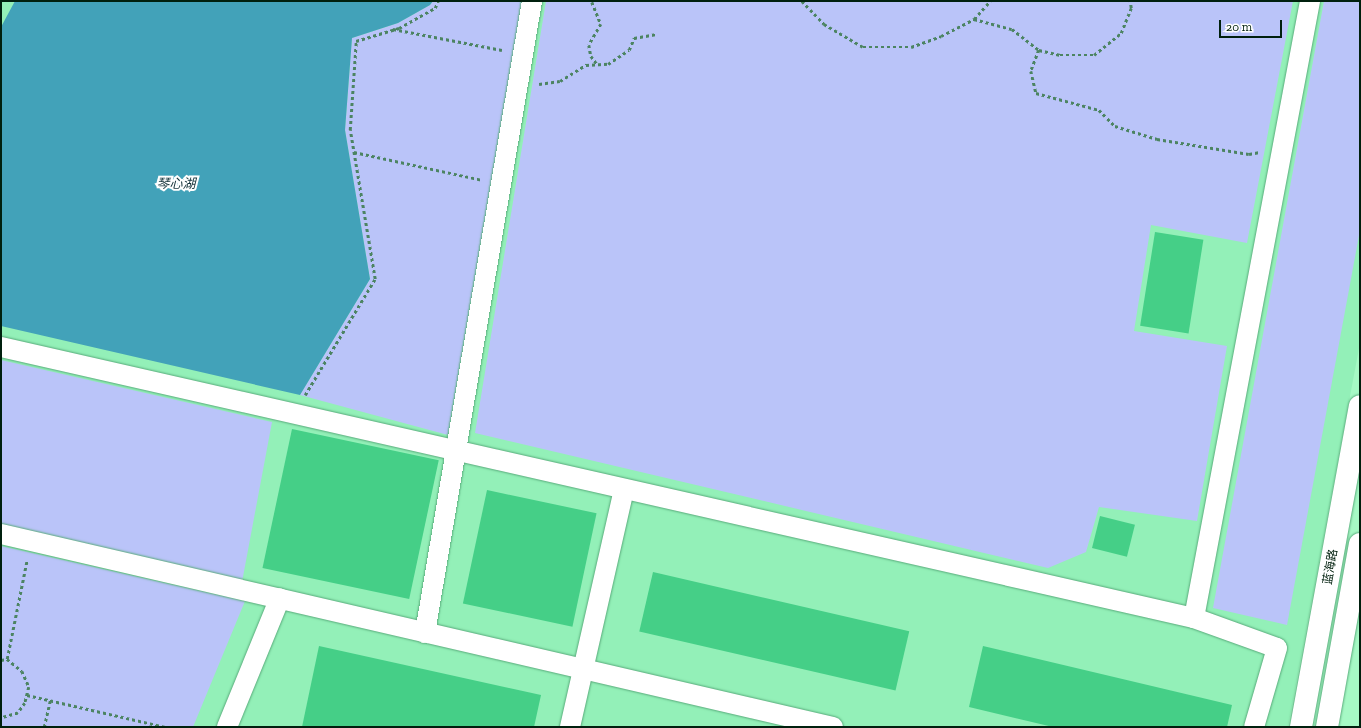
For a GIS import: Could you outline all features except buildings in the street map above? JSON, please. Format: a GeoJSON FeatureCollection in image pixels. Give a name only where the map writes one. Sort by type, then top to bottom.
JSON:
{"type":"FeatureCollection","features":[{"type":"Feature","properties":{"kind":"street"},"geometry":{"type":"LineString","coordinates":[[425,633],[532,1]]}},
{"type":"Feature","properties":{"kind":"street"},"geometry":{"type":"LineString","coordinates":[[1194,618],[1310,1]]}},
{"type":"Feature","properties":{"kind":"street"},"geometry":{"type":"LineString","coordinates":[[1,347],[1194,618],[1278,648],[1254,727]]}},
{"type":"Feature","properties":{"kind":"street","name":"蓝海路"},"geometry":{"type":"LineString","coordinates":[[1301,727],[1360,406]]}},
{"type":"Feature","properties":{"kind":"street"},"geometry":{"type":"LineString","coordinates":[[570,727],[624,489]]}},
{"type":"Feature","properties":{"kind":"street"},"geometry":{"type":"LineString","coordinates":[[1,534],[833,727]]}},
{"type":"Feature","properties":{"kind":"street","name":"蓝海路"},"geometry":{"type":"LineString","coordinates":[[1328,727],[1360,544]]}},
{"type":"Feature","properties":{"kind":"street"},"geometry":{"type":"LineString","coordinates":[[227,727],[280,598]]}},
{"type":"Feature","properties":{"kind":"path"},"geometry":{"type":"LineString","coordinates":[[304,396],[375,279],[350,130],[356,41],[393,29],[435,8],[438,1]]}},
{"type":"Feature","properties":{"kind":"path"},"geometry":{"type":"LineString","coordinates":[[802,1],[824,24],[863,48],[911,48],[941,36],[974,19],[990,1]]}},
{"type":"Feature","properties":{"kind":"path"},"geometry":{"type":"LineString","coordinates":[[974,19],[1012,29],[1039,50],[1060,55],[1094,55],[1121,33],[1131,8],[1130,1]]}},
{"type":"Feature","properties":{"kind":"path"},"geometry":{"type":"LineString","coordinates":[[592,2],[601,24],[589,45],[591,56],[597,64]]}},
{"type":"Feature","properties":{"kind":"path"},"geometry":{"type":"LineString","coordinates":[[393,29],[523,54]]}},
{"type":"Feature","properties":{"kind":"path"},"geometry":{"type":"LineString","coordinates":[[532,85],[560,81],[586,65],[608,64],[629,50],[634,38],[657,34]]}},
{"type":"Feature","properties":{"kind":"path"},"geometry":{"type":"LineString","coordinates":[[1039,50],[1031,71],[1036,93],[1099,110],[1115,126],[1157,139],[1249,154],[1265,151]]}},
{"type":"Feature","properties":{"kind":"path"},"geometry":{"type":"LineString","coordinates":[[354,152],[501,184]]}},
{"type":"Feature","properties":{"kind":"path"},"geometry":{"type":"LineString","coordinates":[[7,659],[29,552]]}},
{"type":"Feature","properties":{"kind":"path"},"geometry":{"type":"LineString","coordinates":[[1,660],[7,659],[22,671],[29,687],[25,703],[18,713],[1,718]]}},
{"type":"Feature","properties":{"kind":"path"},"geometry":{"type":"LineString","coordinates":[[27,695],[166,727]]}},
{"type":"Feature","properties":{"kind":"path"},"geometry":{"type":"LineString","coordinates":[[44,727],[50,700]]}},
{"type":"Feature","properties":{"kind":"shaded area"},"geometry":{"type":"Polygon","coordinates":[[[1,1],[1360,1],[1360,343],[1288,727],[1,727],[1,1]]]}},
{"type":"Feature","properties":{"kind":"shaded area"},"geometry":{"type":"Polygon","coordinates":[[[433,1],[522,1],[448,435],[300,395],[370,279],[345,130],[352,38],[398,23],[430,5],[433,1]]]}},
{"type":"Feature","properties":{"kind":"shaded area"},"geometry":{"type":"Polygon","coordinates":[[[546,1],[1293,1],[1247,243],[1151,225],[1134,331],[1227,346],[1197,521],[1099,507],[1086,552],[1048,568],[475,433],[546,1]]]}},
{"type":"Feature","properties":{"kind":"shaded area"},"geometry":{"type":"Polygon","coordinates":[[[1324,1],[1360,1],[1360,230],[1287,625],[1213,608],[1324,1]]]}},
{"type":"Feature","properties":{"kind":"shaded area"},"geometry":{"type":"Polygon","coordinates":[[[1,360],[272,422],[242,582],[1,526],[1,360]]]}},
{"type":"Feature","properties":{"kind":"shaded area"},"geometry":{"type":"Polygon","coordinates":[[[1,546],[245,601],[193,727],[1,727],[1,546]]]}},
{"type":"Feature","properties":{"kind":"water","name":"琴心湖"},"geometry":{"type":"Polygon","coordinates":[[[15,1],[433,1],[430,5],[398,23],[352,38],[345,130],[370,279],[300,395],[1,326],[1,27],[15,1]]]}}]}
